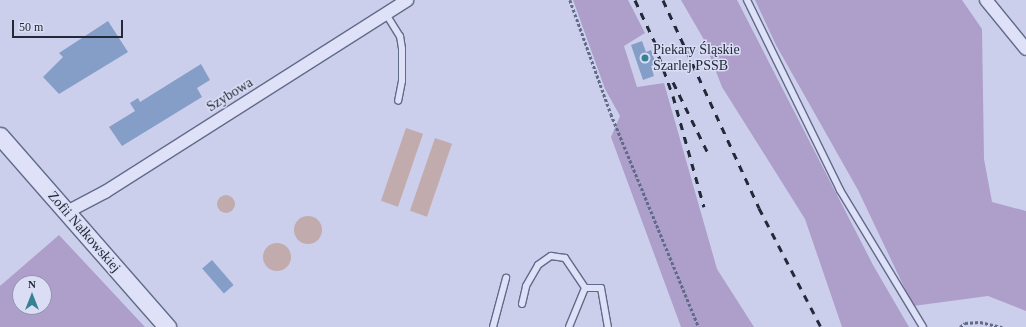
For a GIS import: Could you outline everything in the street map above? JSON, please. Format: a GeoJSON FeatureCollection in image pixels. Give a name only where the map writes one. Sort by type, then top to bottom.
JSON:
{"type":"FeatureCollection","features":[{"type":"Feature","properties":{"kind":"street","name":"Szybowa"},"geometry":{"type":"LineString","coordinates":[[67,212],[105,192],[407,0]]}},
{"type":"Feature","properties":{"kind":"street"},"geometry":{"type":"LineString","coordinates":[[986,0],[1026,49]]}},
{"type":"Feature","properties":{"kind":"street","name":"Zofii Nałkowskiej"},"geometry":{"type":"LineString","coordinates":[[0,136],[168,327]]}},
{"type":"Feature","properties":{"kind":"lane"},"geometry":{"type":"LineString","coordinates":[[747,0],[840,190],[923,327]]}},
{"type":"Feature","properties":{"kind":"lane"},"geometry":{"type":"LineString","coordinates":[[386,14],[400,36],[402,49],[398,101]]}},
{"type":"Feature","properties":{"kind":"lane"},"geometry":{"type":"LineString","coordinates":[[522,304],[526,286],[538,265],[551,256],[565,258],[585,288]]}},
{"type":"Feature","properties":{"kind":"lane"},"geometry":{"type":"LineString","coordinates":[[493,327],[506,278]]}},
{"type":"Feature","properties":{"kind":"lane"},"geometry":{"type":"LineString","coordinates":[[570,327],[585,288]]}},
{"type":"Feature","properties":{"kind":"lane"},"geometry":{"type":"LineString","coordinates":[[585,288],[601,288],[608,327]]}},
{"type":"Feature","properties":{"kind":"path"},"geometry":{"type":"LineString","coordinates":[[570,0],[611,114],[699,327]]}},
{"type":"Feature","properties":{"kind":"path"},"geometry":{"type":"LineString","coordinates":[[960,327],[965,324],[980,322],[1002,327]]}},
{"type":"Feature","properties":{"kind":"shaded area"},"geometry":{"type":"Polygon","coordinates":[[[573,0],[628,0],[645,33],[624,46],[637,87],[664,83],[717,269],[754,327],[681,327],[611,137],[620,116],[605,89],[573,0]]]}},
{"type":"Feature","properties":{"kind":"shaded area"},"geometry":{"type":"Polygon","coordinates":[[[681,0],[737,0],[873,265],[909,327],[842,327],[805,219],[722,87],[703,38],[681,0]]]}},
{"type":"Feature","properties":{"kind":"shaded area"},"geometry":{"type":"Polygon","coordinates":[[[755,0],[962,0],[982,29],[984,159],[992,202],[1026,211],[1026,311],[988,296],[913,306],[858,190],[776,45],[755,0]]]}},
{"type":"Feature","properties":{"kind":"shaded area"},"geometry":{"type":"Polygon","coordinates":[[[406,128],[423,134],[398,207],[381,201],[406,128]]]}},
{"type":"Feature","properties":{"kind":"shaded area"},"geometry":{"type":"Polygon","coordinates":[[[435,138],[452,144],[427,217],[410,211],[435,138]]]}},
{"type":"Feature","properties":{"kind":"shaded area"},"geometry":{"type":"Polygon","coordinates":[[[222,195],[230,195],[235,200],[233,211],[230,213],[222,213],[217,208],[217,200],[222,195]]]}},
{"type":"Feature","properties":{"kind":"shaded area"},"geometry":{"type":"Polygon","coordinates":[[[308,216],[318,220],[322,230],[318,240],[308,244],[298,240],[294,230],[298,220],[308,216]]]}},
{"type":"Feature","properties":{"kind":"shaded area"},"geometry":{"type":"Polygon","coordinates":[[[59,235],[145,327],[0,327],[0,286],[12,276],[12,315],[52,315],[52,275],[13,275],[59,235]]]}},
{"type":"Feature","properties":{"kind":"shaded area"},"geometry":{"type":"Polygon","coordinates":[[[277,243],[287,247],[291,257],[287,267],[277,271],[267,267],[263,257],[267,247],[277,243]]]}},
{"type":"Feature","properties":{"kind":"building"},"geometry":{"type":"Polygon","coordinates":[[[108,21],[128,52],[59,94],[43,77],[63,57],[59,53],[108,21]]]}},
{"type":"Feature","properties":{"kind":"building","name":"Piekary Śląskie Szarlej PSSB"},"geometry":{"type":"Polygon","coordinates":[[[642,41],[646,52],[651,50],[656,64],[651,66],[654,76],[643,80],[631,45],[642,41]]]}},
{"type":"Feature","properties":{"kind":"building"},"geometry":{"type":"Polygon","coordinates":[[[201,64],[210,80],[197,88],[202,97],[122,146],[109,127],[135,111],[130,103],[138,98],[140,102],[201,64]]]}},
{"type":"Feature","properties":{"kind":"building"},"geometry":{"type":"Polygon","coordinates":[[[212,260],[234,285],[224,293],[202,269],[212,260]]]}},
{"type":"Feature","properties":{"kind":"railway"},"geometry":{"type":"LineString","coordinates":[[635,0],[657,47]]}},
{"type":"Feature","properties":{"kind":"railway"},"geometry":{"type":"LineString","coordinates":[[663,0],[759,208],[821,327]]}},
{"type":"Feature","properties":{"kind":"railway"},"geometry":{"type":"LineString","coordinates":[[654,43],[673,96],[704,207]]}},
{"type":"Feature","properties":{"kind":"railway"},"geometry":{"type":"LineString","coordinates":[[673,82],[708,153]]}},
{"type":"Feature","properties":{"kind":"place","name":"Piekary Śląskie Szarlej PSSB"},"geometry":{"type":"Point","coordinates":[645,58]}}]}
